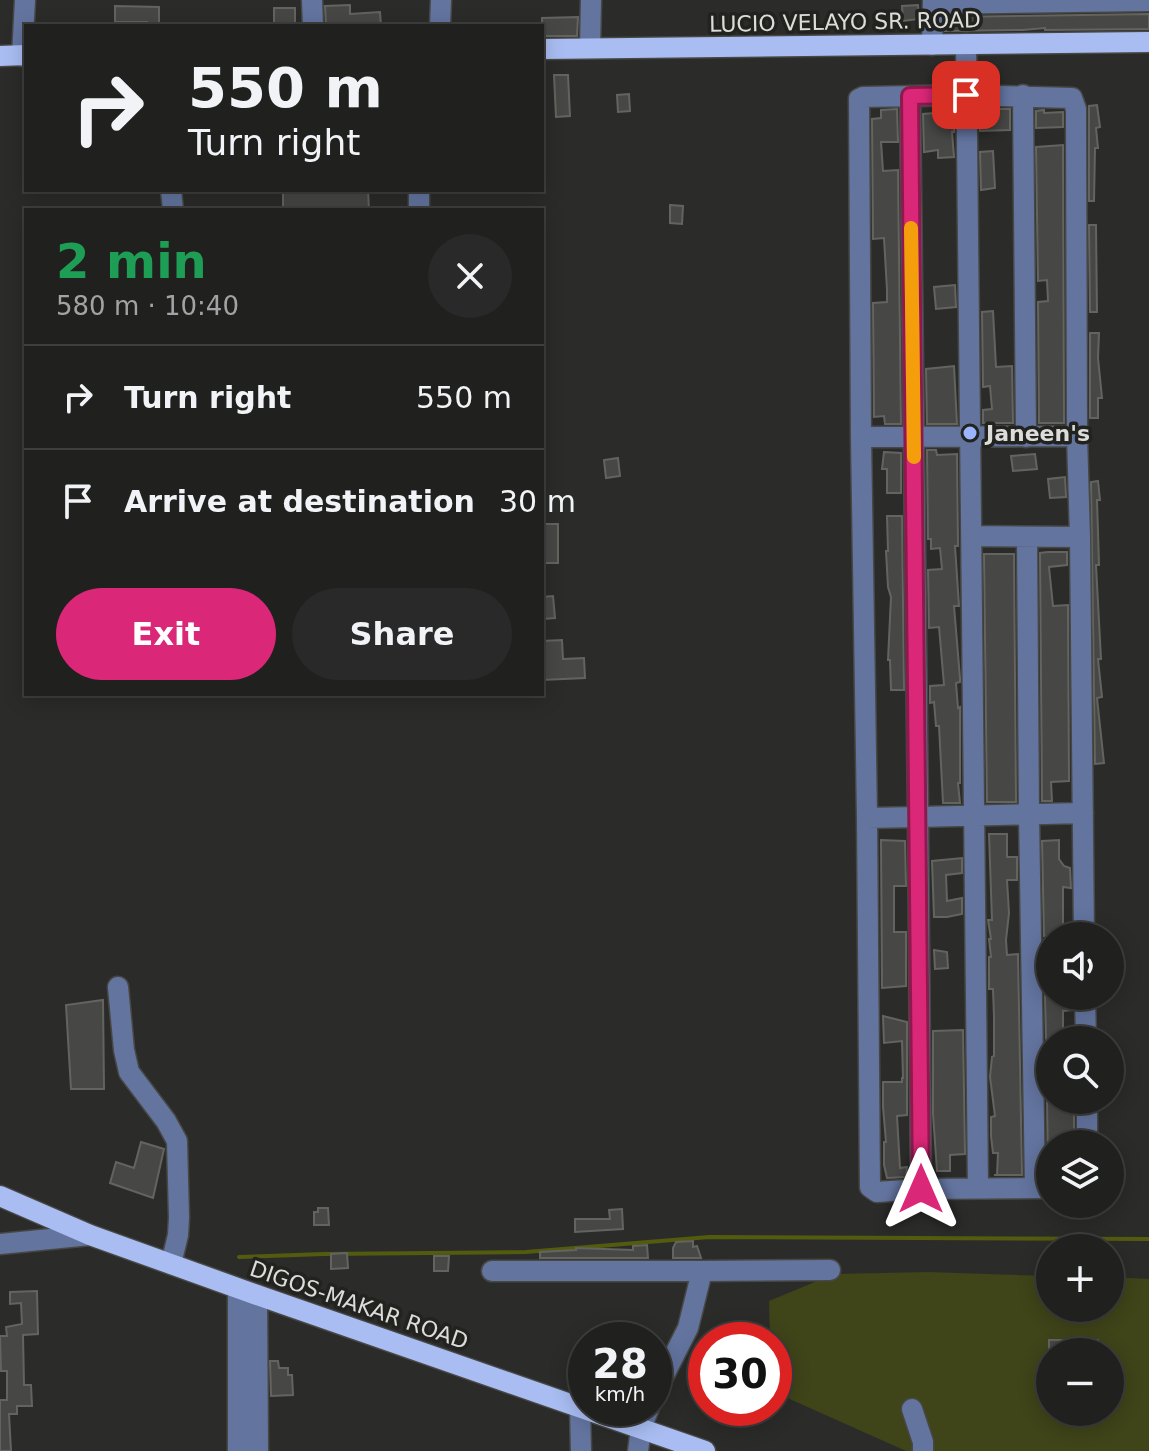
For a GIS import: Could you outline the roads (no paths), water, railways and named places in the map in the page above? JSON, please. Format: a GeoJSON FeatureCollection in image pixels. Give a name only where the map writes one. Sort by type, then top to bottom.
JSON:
{"type":"FeatureCollection","features":[{"type":"Feature","properties":{"kind":"main road","name":"LUCIO VELAYO SR. ROAD"},"geometry":{"type":"LineString","coordinates":[[544,49],[1149,42]]}},
{"type":"Feature","properties":{"kind":"main road"},"geometry":{"type":"LineString","coordinates":[[0,56],[24,56]]}},
{"type":"Feature","properties":{"kind":"main road","name":"DIGOS-MAKAR ROAD"},"geometry":{"type":"LineString","coordinates":[[0,1196],[90,1235],[568,1403]]}},
{"type":"Feature","properties":{"kind":"main road","name":"DIGOS-MAKAR ROAD"},"geometry":{"type":"LineString","coordinates":[[635,1426],[705,1451]]}},
{"type":"Feature","properties":{"kind":"street"},"geometry":{"type":"LineString","coordinates":[[25,0],[25,24]]}},
{"type":"Feature","properties":{"kind":"street"},"geometry":{"type":"LineString","coordinates":[[312,0],[313,24]]}},
{"type":"Feature","properties":{"kind":"street"},"geometry":{"type":"LineString","coordinates":[[440,24],[441,0]]}},
{"type":"Feature","properties":{"kind":"street"},"geometry":{"type":"LineString","coordinates":[[590,48],[591,0]]}},
{"type":"Feature","properties":{"kind":"street"},"geometry":{"type":"LineString","coordinates":[[932,45],[933,2],[1149,1]]}},
{"type":"Feature","properties":{"kind":"street"},"geometry":{"type":"LineString","coordinates":[[966,44],[978,1188]]}},
{"type":"Feature","properties":{"kind":"street"},"geometry":{"type":"LineString","coordinates":[[1023,95],[1026,437]]}},
{"type":"Feature","properties":{"kind":"street"},"geometry":{"type":"LineString","coordinates":[[1036,1188],[877,1192],[870,1187],[858,102],[863,97],[1023,95],[1069,97],[1075,104],[1084,922]]}},
{"type":"Feature","properties":{"kind":"street"},"geometry":{"type":"LineString","coordinates":[[910,96],[921,1189]]}},
{"type":"Feature","properties":{"kind":"street"},"geometry":{"type":"LineString","coordinates":[[861,437],[1077,436]]}},
{"type":"Feature","properties":{"kind":"street"},"geometry":{"type":"LineString","coordinates":[[972,536],[1080,537]]}},
{"type":"Feature","properties":{"kind":"street"},"geometry":{"type":"LineString","coordinates":[[1027,537],[1029,814],[1041,1130]]}},
{"type":"Feature","properties":{"kind":"street"},"geometry":{"type":"LineString","coordinates":[[867,818],[1083,813]]}},
{"type":"Feature","properties":{"kind":"street"},"geometry":{"type":"LineString","coordinates":[[118,987],[129,1072],[177,1141],[179,1218],[171,1264]]}},
{"type":"Feature","properties":{"kind":"street"},"geometry":{"type":"LineString","coordinates":[[0,1244],[90,1235]]}},
{"type":"Feature","properties":{"kind":"street"},"geometry":{"type":"LineString","coordinates":[[492,1271],[830,1270]]}},
{"type":"Feature","properties":{"kind":"street"},"geometry":{"type":"LineString","coordinates":[[672,1360],[688,1328],[702,1271]]}},
{"type":"Feature","properties":{"kind":"street"},"geometry":{"type":"LineString","coordinates":[[238,1451],[248,1292]]}},
{"type":"Feature","properties":{"kind":"street"},"geometry":{"type":"LineString","coordinates":[[248,1292],[258,1451]]}},
{"type":"Feature","properties":{"kind":"street"},"geometry":{"type":"LineString","coordinates":[[912,1409],[921,1433],[923,1451]]}},
{"type":"Feature","properties":{"kind":"street"},"geometry":{"type":"LineString","coordinates":[[580,1426],[581,1451]]}},
{"type":"Feature","properties":{"kind":"street"},"geometry":{"type":"LineString","coordinates":[[626,1451],[635,1426]]}},
{"type":"Feature","properties":{"kind":"street"},"geometry":{"type":"LineString","coordinates":[[635,1426],[638,1451]]}},
{"type":"Feature","properties":{"kind":"waterway"},"geometry":{"type":"LineString","coordinates":[[239,1257],[526,1252],[709,1237],[1149,1239]]}},
{"type":"Feature","properties":{"kind":"place","name":"Janeen's"},"geometry":{"type":"Point","coordinates":[970,433]}}]}
